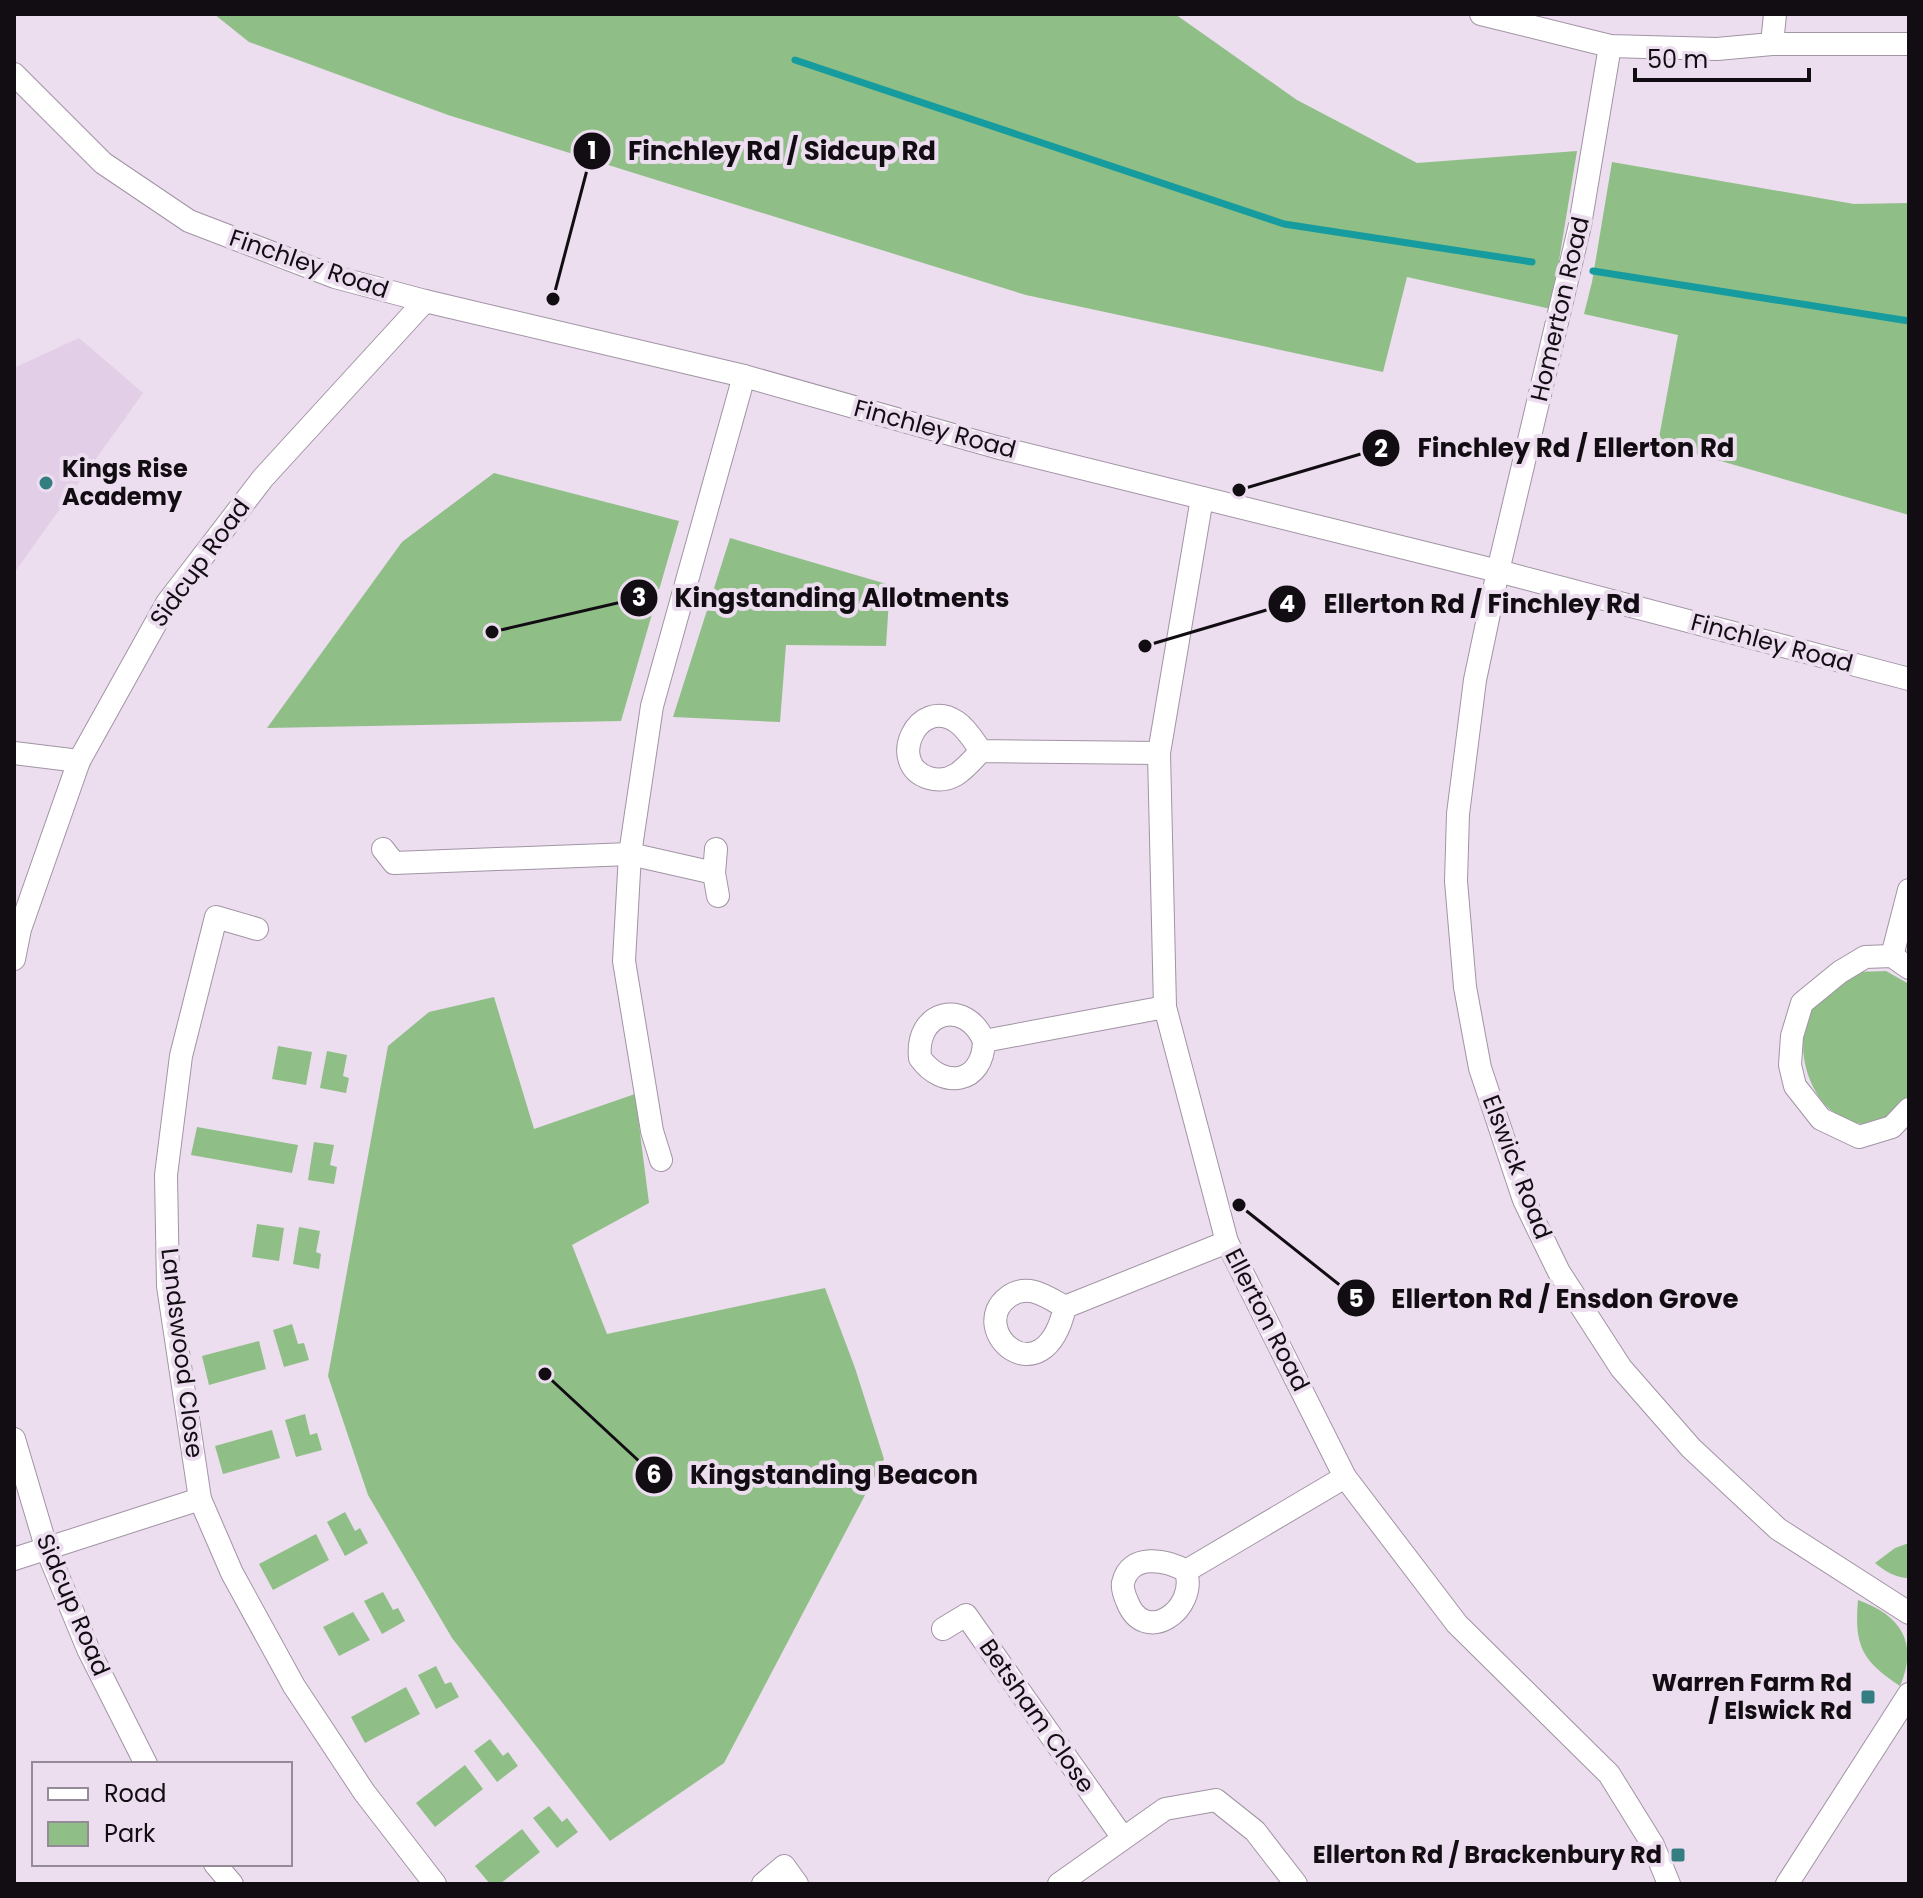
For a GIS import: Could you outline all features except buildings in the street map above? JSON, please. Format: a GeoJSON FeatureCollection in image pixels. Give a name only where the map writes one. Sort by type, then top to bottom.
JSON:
{"type":"FeatureCollection","features":[{"type":"Feature","properties":{"kind":"street"},"geometry":{"type":"LineString","coordinates":[[1481,14],[1610,46],[1717,49],[1772,44],[1909,44]]}},
{"type":"Feature","properties":{"kind":"street"},"geometry":{"type":"LineString","coordinates":[[1772,44],[1775,14]]}},
{"type":"Feature","properties":{"kind":"street","name":"Homerton Road"},"geometry":{"type":"LineString","coordinates":[[1498,571],[1580,225],[1610,46]]}},
{"type":"Feature","properties":{"kind":"street","name":"Finchley Road"},"geometry":{"type":"LineString","coordinates":[[14,74],[103,163],[189,221],[335,277],[744,376],[996,447],[1498,571],[1909,679]]}},
{"type":"Feature","properties":{"kind":"street","name":"Sidcup Road"},"geometry":{"type":"LineString","coordinates":[[14,959],[20,929],[79,761],[167,603],[263,478],[425,301]]}},
{"type":"Feature","properties":{"kind":"street"},"geometry":{"type":"LineString","coordinates":[[661,1160],[652,1131],[624,961],[630,854],[652,706],[744,376]]}},
{"type":"Feature","properties":{"kind":"street","name":"Ellerton Road"},"geometry":{"type":"LineString","coordinates":[[1202,498],[1159,753],[1165,1007],[1227,1242],[1345,1477],[1457,1624],[1609,1774],[1653,1845],[1669,1884]]}},
{"type":"Feature","properties":{"kind":"street","name":"Elswick Road"},"geometry":{"type":"LineString","coordinates":[[1498,571],[1475,680],[1458,814],[1456,881],[1465,987],[1480,1068],[1524,1200],[1559,1272],[1621,1368],[1691,1448],[1778,1529],[1909,1613]]}},
{"type":"Feature","properties":{"kind":"street"},"geometry":{"type":"LineString","coordinates":[[981,751],[1159,753]]}},
{"type":"Feature","properties":{"kind":"street"},"geometry":{"type":"LineString","coordinates":[[14,753],[79,761]]}},
{"type":"Feature","properties":{"kind":"street"},"geometry":{"type":"LineString","coordinates":[[383,849],[394,863],[630,854],[714,873]]}},
{"type":"Feature","properties":{"kind":"street"},"geometry":{"type":"LineString","coordinates":[[716,849],[714,873],[718,896]]}},
{"type":"Feature","properties":{"kind":"street"},"geometry":{"type":"LineString","coordinates":[[1909,890],[1900,962],[1865,957],[1840,972],[1802,1003],[1792,1036],[1790,1065],[1795,1086],[1821,1119],[1859,1137],[1892,1127],[1909,1109]]}},
{"type":"Feature","properties":{"kind":"street","name":"Landswood Close"},"geometry":{"type":"LineString","coordinates":[[257,929],[216,917],[181,1056],[166,1175],[168,1286],[200,1499],[232,1573],[294,1686],[364,1792],[435,1884]]}},
{"type":"Feature","properties":{"kind":"street"},"geometry":{"type":"LineString","coordinates":[[984,1041],[1165,1007]]}},
{"type":"Feature","properties":{"kind":"street"},"geometry":{"type":"LineString","coordinates":[[1065,1307],[1227,1242]]}},
{"type":"Feature","properties":{"kind":"street","name":"Sidcup Road"},"geometry":{"type":"LineString","coordinates":[[14,1439],[47,1550],[88,1649],[145,1762]]}},
{"type":"Feature","properties":{"kind":"street"},"geometry":{"type":"LineString","coordinates":[[1186,1571],[1345,1477]]}},
{"type":"Feature","properties":{"kind":"street"},"geometry":{"type":"LineString","coordinates":[[14,1559],[200,1499]]}},
{"type":"Feature","properties":{"kind":"street","name":"Betsham Close"},"geometry":{"type":"LineString","coordinates":[[943,1629],[966,1615],[1123,1838]]}},
{"type":"Feature","properties":{"kind":"street"},"geometry":{"type":"LineString","coordinates":[[1787,1884],[1909,1694]]}},
{"type":"Feature","properties":{"kind":"street"},"geometry":{"type":"LineString","coordinates":[[1059,1884],[1165,1809],[1216,1800],[1255,1831],[1296,1884]]}},
{"type":"Feature","properties":{"kind":"street"},"geometry":{"type":"LineString","coordinates":[[217,1866],[232,1884]]}},
{"type":"Feature","properties":{"kind":"street"},"geometry":{"type":"LineString","coordinates":[[763,1884],[784,1866],[797,1884]]}},
{"type":"Feature","properties":{"kind":"shaded area","name":"Kings Rise Academy"},"geometry":{"type":"Polygon","coordinates":[[[79,338],[143,393],[14,573],[14,368],[79,338]]]}},
{"type":"Feature","properties":{"kind":"green space"},"geometry":{"type":"Polygon","coordinates":[[[214,14],[1175,14],[1297,100],[1417,163],[1577,151],[1551,309],[1407,277],[1383,372],[1026,295],[448,115],[249,42],[214,14]]]}},
{"type":"Feature","properties":{"kind":"green space"},"geometry":{"type":"Polygon","coordinates":[[[1612,162],[1854,204],[1909,203],[1909,515],[1658,443],[1678,335],[1584,314],[1612,162]]]}},
{"type":"Feature","properties":{"kind":"green space"},"geometry":{"type":"Polygon","coordinates":[[[494,473],[679,521],[621,721],[267,728],[402,542],[494,473]]]}},
{"type":"Feature","properties":{"kind":"green space"},"geometry":{"type":"Polygon","coordinates":[[[730,538],[890,585],[886,646],[786,645],[780,722],[673,717],[730,538]]]}},
{"type":"Feature","properties":{"kind":"green space"},"geometry":{"type":"Polygon","coordinates":[[[1886,971],[1909,984],[1909,1099],[1881,1121],[1854,1123],[1831,1110],[1813,1087],[1804,1057],[1805,1026],[1820,997],[1850,975],[1886,971]]]}},
{"type":"Feature","properties":{"kind":"green space"},"geometry":{"type":"Polygon","coordinates":[[[494,997],[534,1129],[635,1094],[649,1203],[572,1245],[607,1334],[825,1288],[884,1459],[724,1763],[610,1841],[452,1638],[368,1495],[328,1376],[388,1046],[429,1012],[494,997]]]}},
{"type":"Feature","properties":{"kind":"green space"},"geometry":{"type":"Polygon","coordinates":[[[278,1046],[312,1052],[306,1085],[272,1079],[278,1046]]]}},
{"type":"Feature","properties":{"kind":"green space"},"geometry":{"type":"Polygon","coordinates":[[[327,1051],[347,1055],[343,1076],[349,1078],[346,1093],[320,1088],[327,1051]]]}},
{"type":"Feature","properties":{"kind":"green space"},"geometry":{"type":"Polygon","coordinates":[[[197,1127],[298,1145],[292,1173],[191,1155],[197,1127]]]}},
{"type":"Feature","properties":{"kind":"green space"},"geometry":{"type":"Polygon","coordinates":[[[314,1142],[334,1145],[330,1165],[337,1167],[334,1184],[308,1180],[314,1142]]]}},
{"type":"Feature","properties":{"kind":"green space"},"geometry":{"type":"Polygon","coordinates":[[[257,1224],[284,1228],[279,1261],[252,1257],[257,1224]]]}},
{"type":"Feature","properties":{"kind":"green space"},"geometry":{"type":"Polygon","coordinates":[[[299,1227],[320,1231],[316,1252],[321,1254],[319,1269],[293,1264],[299,1227]]]}},
{"type":"Feature","properties":{"kind":"green space"},"geometry":{"type":"Polygon","coordinates":[[[292,1324],[298,1344],[304,1343],[309,1360],[284,1367],[273,1330],[292,1324]]]}},
{"type":"Feature","properties":{"kind":"green space"},"geometry":{"type":"Polygon","coordinates":[[[259,1341],[266,1369],[209,1385],[202,1356],[259,1341]]]}},
{"type":"Feature","properties":{"kind":"green space"},"geometry":{"type":"Polygon","coordinates":[[[305,1414],[310,1435],[317,1433],[322,1450],[296,1457],[285,1420],[305,1414]]]}},
{"type":"Feature","properties":{"kind":"green space"},"geometry":{"type":"Polygon","coordinates":[[[272,1430],[280,1458],[223,1474],[215,1446],[272,1430]]]}},
{"type":"Feature","properties":{"kind":"green space"},"geometry":{"type":"Polygon","coordinates":[[[345,1512],[355,1531],[360,1528],[368,1543],[345,1556],[327,1522],[345,1512]]]}},
{"type":"Feature","properties":{"kind":"green space"},"geometry":{"type":"Polygon","coordinates":[[[316,1534],[329,1560],[273,1590],[259,1564],[316,1534]]]}},
{"type":"Feature","properties":{"kind":"green space"},"geometry":{"type":"Polygon","coordinates":[[[1909,1543],[1909,1578],[1890,1574],[1875,1563],[1895,1548],[1909,1543]]]}},
{"type":"Feature","properties":{"kind":"green space"},"geometry":{"type":"Polygon","coordinates":[[[383,1592],[393,1610],[398,1608],[405,1621],[382,1634],[364,1601],[383,1592]]]}},
{"type":"Feature","properties":{"kind":"green space"},"geometry":{"type":"Polygon","coordinates":[[[1858,1600],[1885,1614],[1902,1632],[1907,1656],[1900,1686],[1877,1668],[1863,1651],[1858,1629],[1858,1600]]]}},
{"type":"Feature","properties":{"kind":"green space"},"geometry":{"type":"Polygon","coordinates":[[[353,1612],[370,1640],[339,1656],[323,1627],[353,1612]]]}},
{"type":"Feature","properties":{"kind":"green space"},"geometry":{"type":"Polygon","coordinates":[[[436,1666],[445,1684],[451,1682],[459,1697],[436,1709],[418,1675],[436,1666]]]}},
{"type":"Feature","properties":{"kind":"green space"},"geometry":{"type":"Polygon","coordinates":[[[406,1687],[420,1714],[365,1743],[351,1717],[406,1687]]]}},
{"type":"Feature","properties":{"kind":"green space"},"geometry":{"type":"Polygon","coordinates":[[[490,1739],[503,1756],[508,1752],[518,1766],[497,1782],[474,1751],[490,1739]]]}},
{"type":"Feature","properties":{"kind":"green space"},"geometry":{"type":"Polygon","coordinates":[[[465,1765],[483,1789],[435,1827],[416,1803],[465,1765]]]}},
{"type":"Feature","properties":{"kind":"green space"},"geometry":{"type":"Polygon","coordinates":[[[549,1806],[562,1822],[567,1818],[578,1832],[557,1848],[533,1818],[549,1806]]]}},
{"type":"Feature","properties":{"kind":"green space"},"geometry":{"type":"Polygon","coordinates":[[[522,1829],[540,1852],[500,1884],[490,1884],[475,1866],[522,1829]]]}},
{"type":"Feature","properties":{"kind":"waterway"},"geometry":{"type":"LineString","coordinates":[[795,60],[1284,224],[1532,262]]}},
{"type":"Feature","properties":{"kind":"waterway"},"geometry":{"type":"LineString","coordinates":[[1593,271],[1909,321]]}},
{"type":"Feature","properties":{"kind":"place","name":"Finchley Rd / Sidcup Rd"},"geometry":{"type":"Point","coordinates":[553,299]}},
{"type":"Feature","properties":{"kind":"place","name":"Kings Rise Academy"},"geometry":{"type":"Point","coordinates":[46,483]}},
{"type":"Feature","properties":{"kind":"place","name":"Finchley Rd / Ellerton Rd"},"geometry":{"type":"Point","coordinates":[1239,490]}},
{"type":"Feature","properties":{"kind":"place","name":"Kingstanding Allotments"},"geometry":{"type":"Point","coordinates":[492,632]}},
{"type":"Feature","properties":{"kind":"place","name":"Ellerton Rd / Finchley Rd"},"geometry":{"type":"Point","coordinates":[1145,646]}},
{"type":"Feature","properties":{"kind":"place","name":"Ellerton Rd / Ensdon Grove"},"geometry":{"type":"Point","coordinates":[1239,1205]}},
{"type":"Feature","properties":{"kind":"place","name":"Kingstanding Beacon"},"geometry":{"type":"Point","coordinates":[545,1374]}},
{"type":"Feature","properties":{"kind":"place","name":"Warren Farm Rd / Elswick Rd"},"geometry":{"type":"Point","coordinates":[1868,1697]}},
{"type":"Feature","properties":{"kind":"place","name":"Ellerton Rd / Brackenbury Rd"},"geometry":{"type":"Point","coordinates":[1678,1855]}}]}
